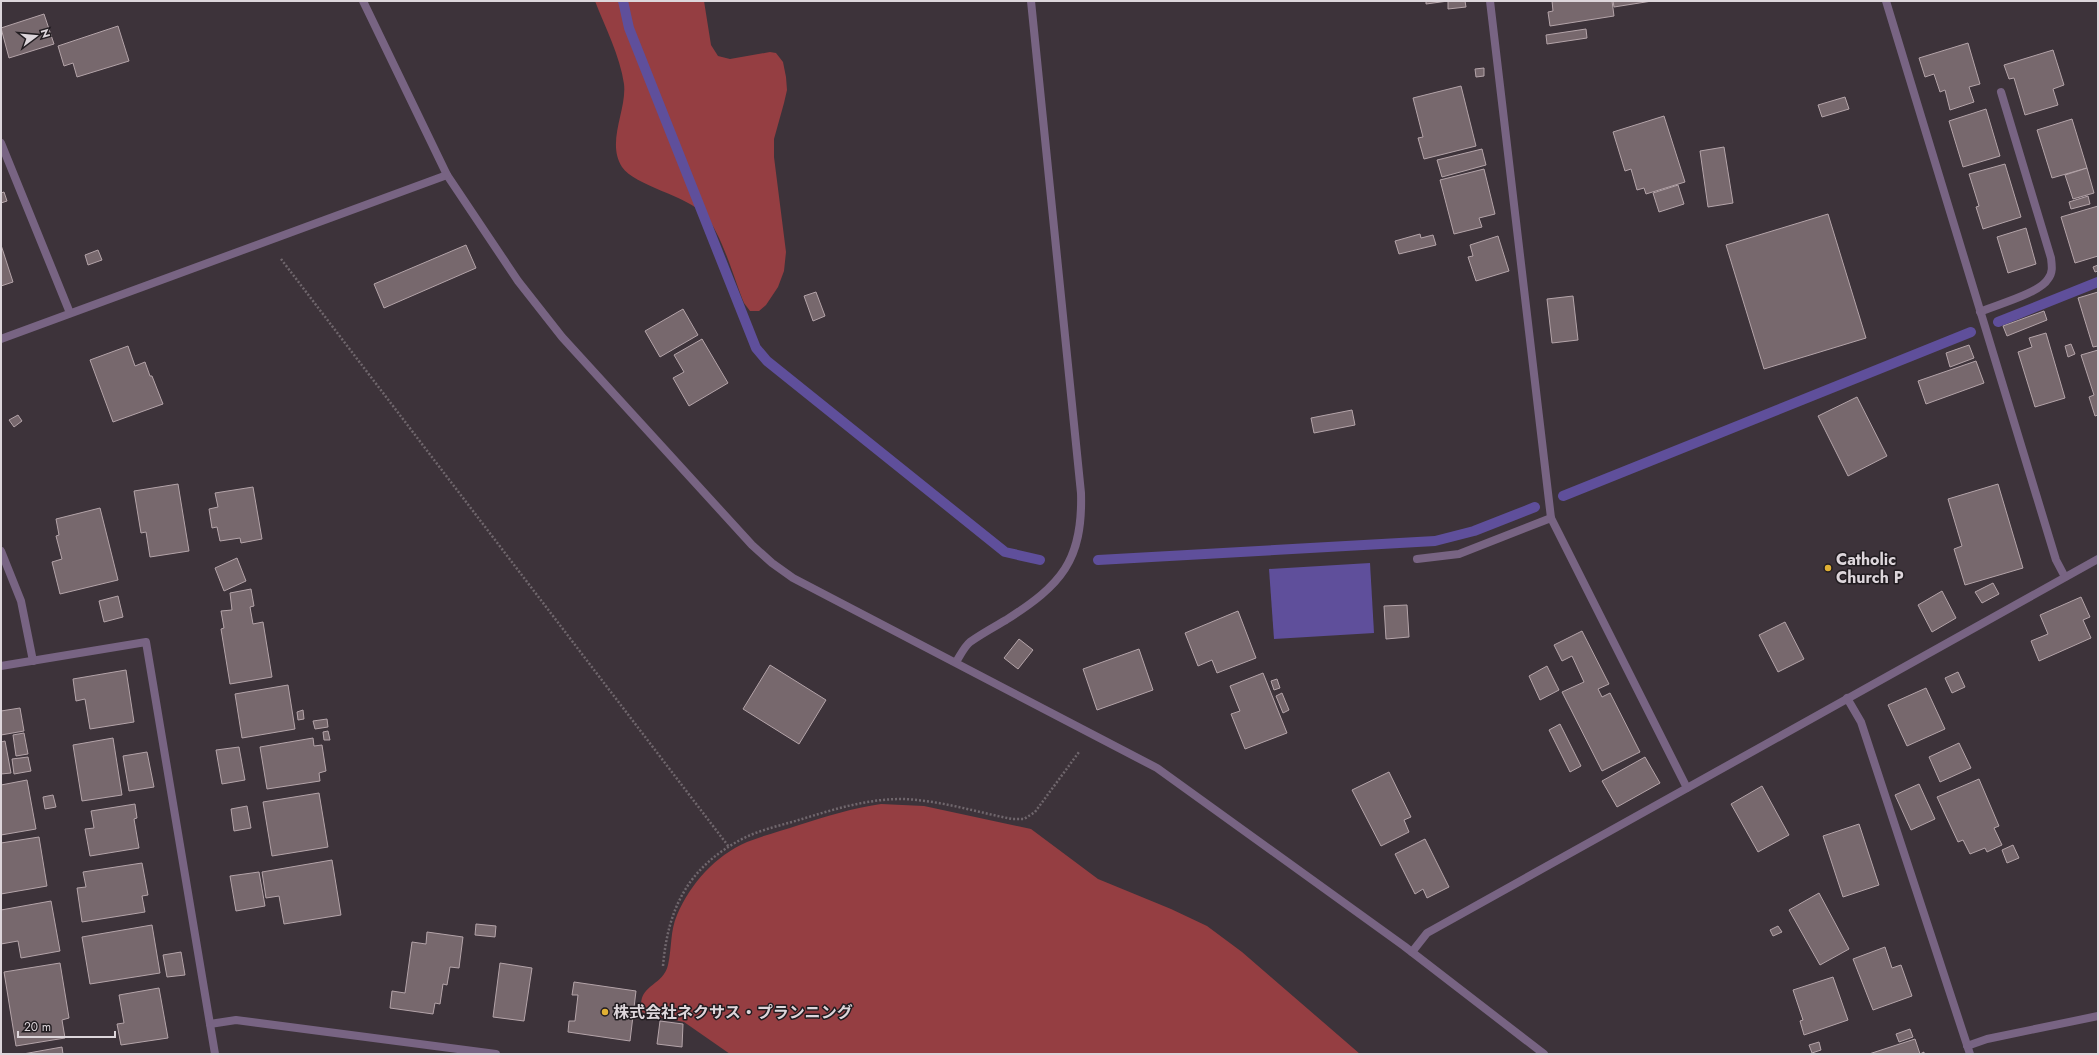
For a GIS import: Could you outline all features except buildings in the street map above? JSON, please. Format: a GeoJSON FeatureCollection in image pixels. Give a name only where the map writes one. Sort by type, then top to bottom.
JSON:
{"type":"FeatureCollection","features":[{"type":"Feature","properties":{"kind":"street"},"geometry":{"type":"LineString","coordinates":[[363,1],[447,175],[518,281],[558,331],[752,545],[772,563],[793,578],[1135,755],[1173,779],[1412,952],[1544,1054]]}},
{"type":"Feature","properties":{"kind":"street"},"geometry":{"type":"LineString","coordinates":[[956,662],[968,643],[1028,606],[1049,590],[1068,563],[1077,545],[1082,519],[1081,493],[1031,1]]}},
{"type":"Feature","properties":{"kind":"street"},"geometry":{"type":"LineString","coordinates":[[1490,1],[1551,518],[1687,788]]}},
{"type":"Feature","properties":{"kind":"street"},"geometry":{"type":"LineString","coordinates":[[1886,1],[2056,560],[2065,577]]}},
{"type":"Feature","properties":{"kind":"street"},"geometry":{"type":"LineString","coordinates":[[1980,312],[2039,288],[2048,280],[2052,269],[2051,258],[2001,92]]}},
{"type":"Feature","properties":{"kind":"street"},"geometry":{"type":"LineString","coordinates":[[1,143],[70,313]]}},
{"type":"Feature","properties":{"kind":"street"},"geometry":{"type":"LineString","coordinates":[[1,339],[447,175]]}},
{"type":"Feature","properties":{"kind":"street"},"geometry":{"type":"LineString","coordinates":[[1417,559],[1459,554],[1551,518]]}},
{"type":"Feature","properties":{"kind":"street"},"geometry":{"type":"LineString","coordinates":[[1,552],[21,601],[33,661]]}},
{"type":"Feature","properties":{"kind":"street"},"geometry":{"type":"LineString","coordinates":[[1412,952],[1427,933],[2098,559]]}},
{"type":"Feature","properties":{"kind":"street"},"geometry":{"type":"LineString","coordinates":[[1,666],[146,642],[215,1054]]}},
{"type":"Feature","properties":{"kind":"street"},"geometry":{"type":"LineString","coordinates":[[1847,698],[1861,722],[1970,1054]]}},
{"type":"Feature","properties":{"kind":"street"},"geometry":{"type":"LineString","coordinates":[[1967,1046],[1987,1039],[2098,1016]]}},
{"type":"Feature","properties":{"kind":"street"},"geometry":{"type":"LineString","coordinates":[[210,1024],[236,1020],[496,1054]]}},
{"type":"Feature","properties":{"kind":"path"},"geometry":{"type":"LineString","coordinates":[[267,241],[729,847]]}},
{"type":"Feature","properties":{"kind":"path"},"geometry":{"type":"LineString","coordinates":[[663,966],[665,940],[672,914],[685,889],[701,868],[745,837],[838,808],[881,800],[925,801],[1012,819],[1024,819],[1035,812],[1092,733]]}},
{"type":"Feature","properties":{"kind":"shaded area"},"geometry":{"type":"Polygon","coordinates":[[[595,1],[704,1],[711,45],[718,56],[730,59],[770,52],[776,53],[783,62],[787,90],[774,139],[774,157],[786,252],[784,271],[778,287],[766,305],[759,311],[750,311],[744,303],[717,233],[705,215],[697,208],[686,202],[638,180],[622,167],[616,147],[616,137],[623,104],[624,84],[616,52],[595,1]]]}},
{"type":"Feature","properties":{"kind":"shaded area"},"geometry":{"type":"Polygon","coordinates":[[[1370,563],[1374,633],[1274,639],[1269,569],[1370,563]]]}},
{"type":"Feature","properties":{"kind":"shaded area"},"geometry":{"type":"Polygon","coordinates":[[[881,804],[924,806],[1031,829],[1098,879],[1171,909],[1207,926],[1242,952],[1360,1054],[730,1054],[684,1022],[649,1015],[642,1012],[641,1003],[643,996],[646,991],[661,978],[668,965],[673,927],[677,915],[689,892],[714,863],[735,848],[747,842],[820,818],[881,804]]]}},
{"type":"Feature","properties":{"kind":"waterway"},"geometry":{"type":"LineString","coordinates":[[623,1],[629,28],[756,348],[767,361],[1005,552],[1040,560]]}},
{"type":"Feature","properties":{"kind":"waterway"},"geometry":{"type":"LineString","coordinates":[[1998,322],[2098,282]]}},
{"type":"Feature","properties":{"kind":"waterway"},"geometry":{"type":"LineString","coordinates":[[1563,496],[1971,332]]}},
{"type":"Feature","properties":{"kind":"waterway"},"geometry":{"type":"LineString","coordinates":[[1098,560],[1435,541],[1474,531],[1535,507]]}},
{"type":"Feature","properties":{"kind":"place","name":"Catholic Church P"},"geometry":{"type":"Point","coordinates":[1828,568]}},
{"type":"Feature","properties":{"kind":"place","name":"株式会社ネクサス・プランニング"},"geometry":{"type":"Point","coordinates":[605,1012]}}]}
